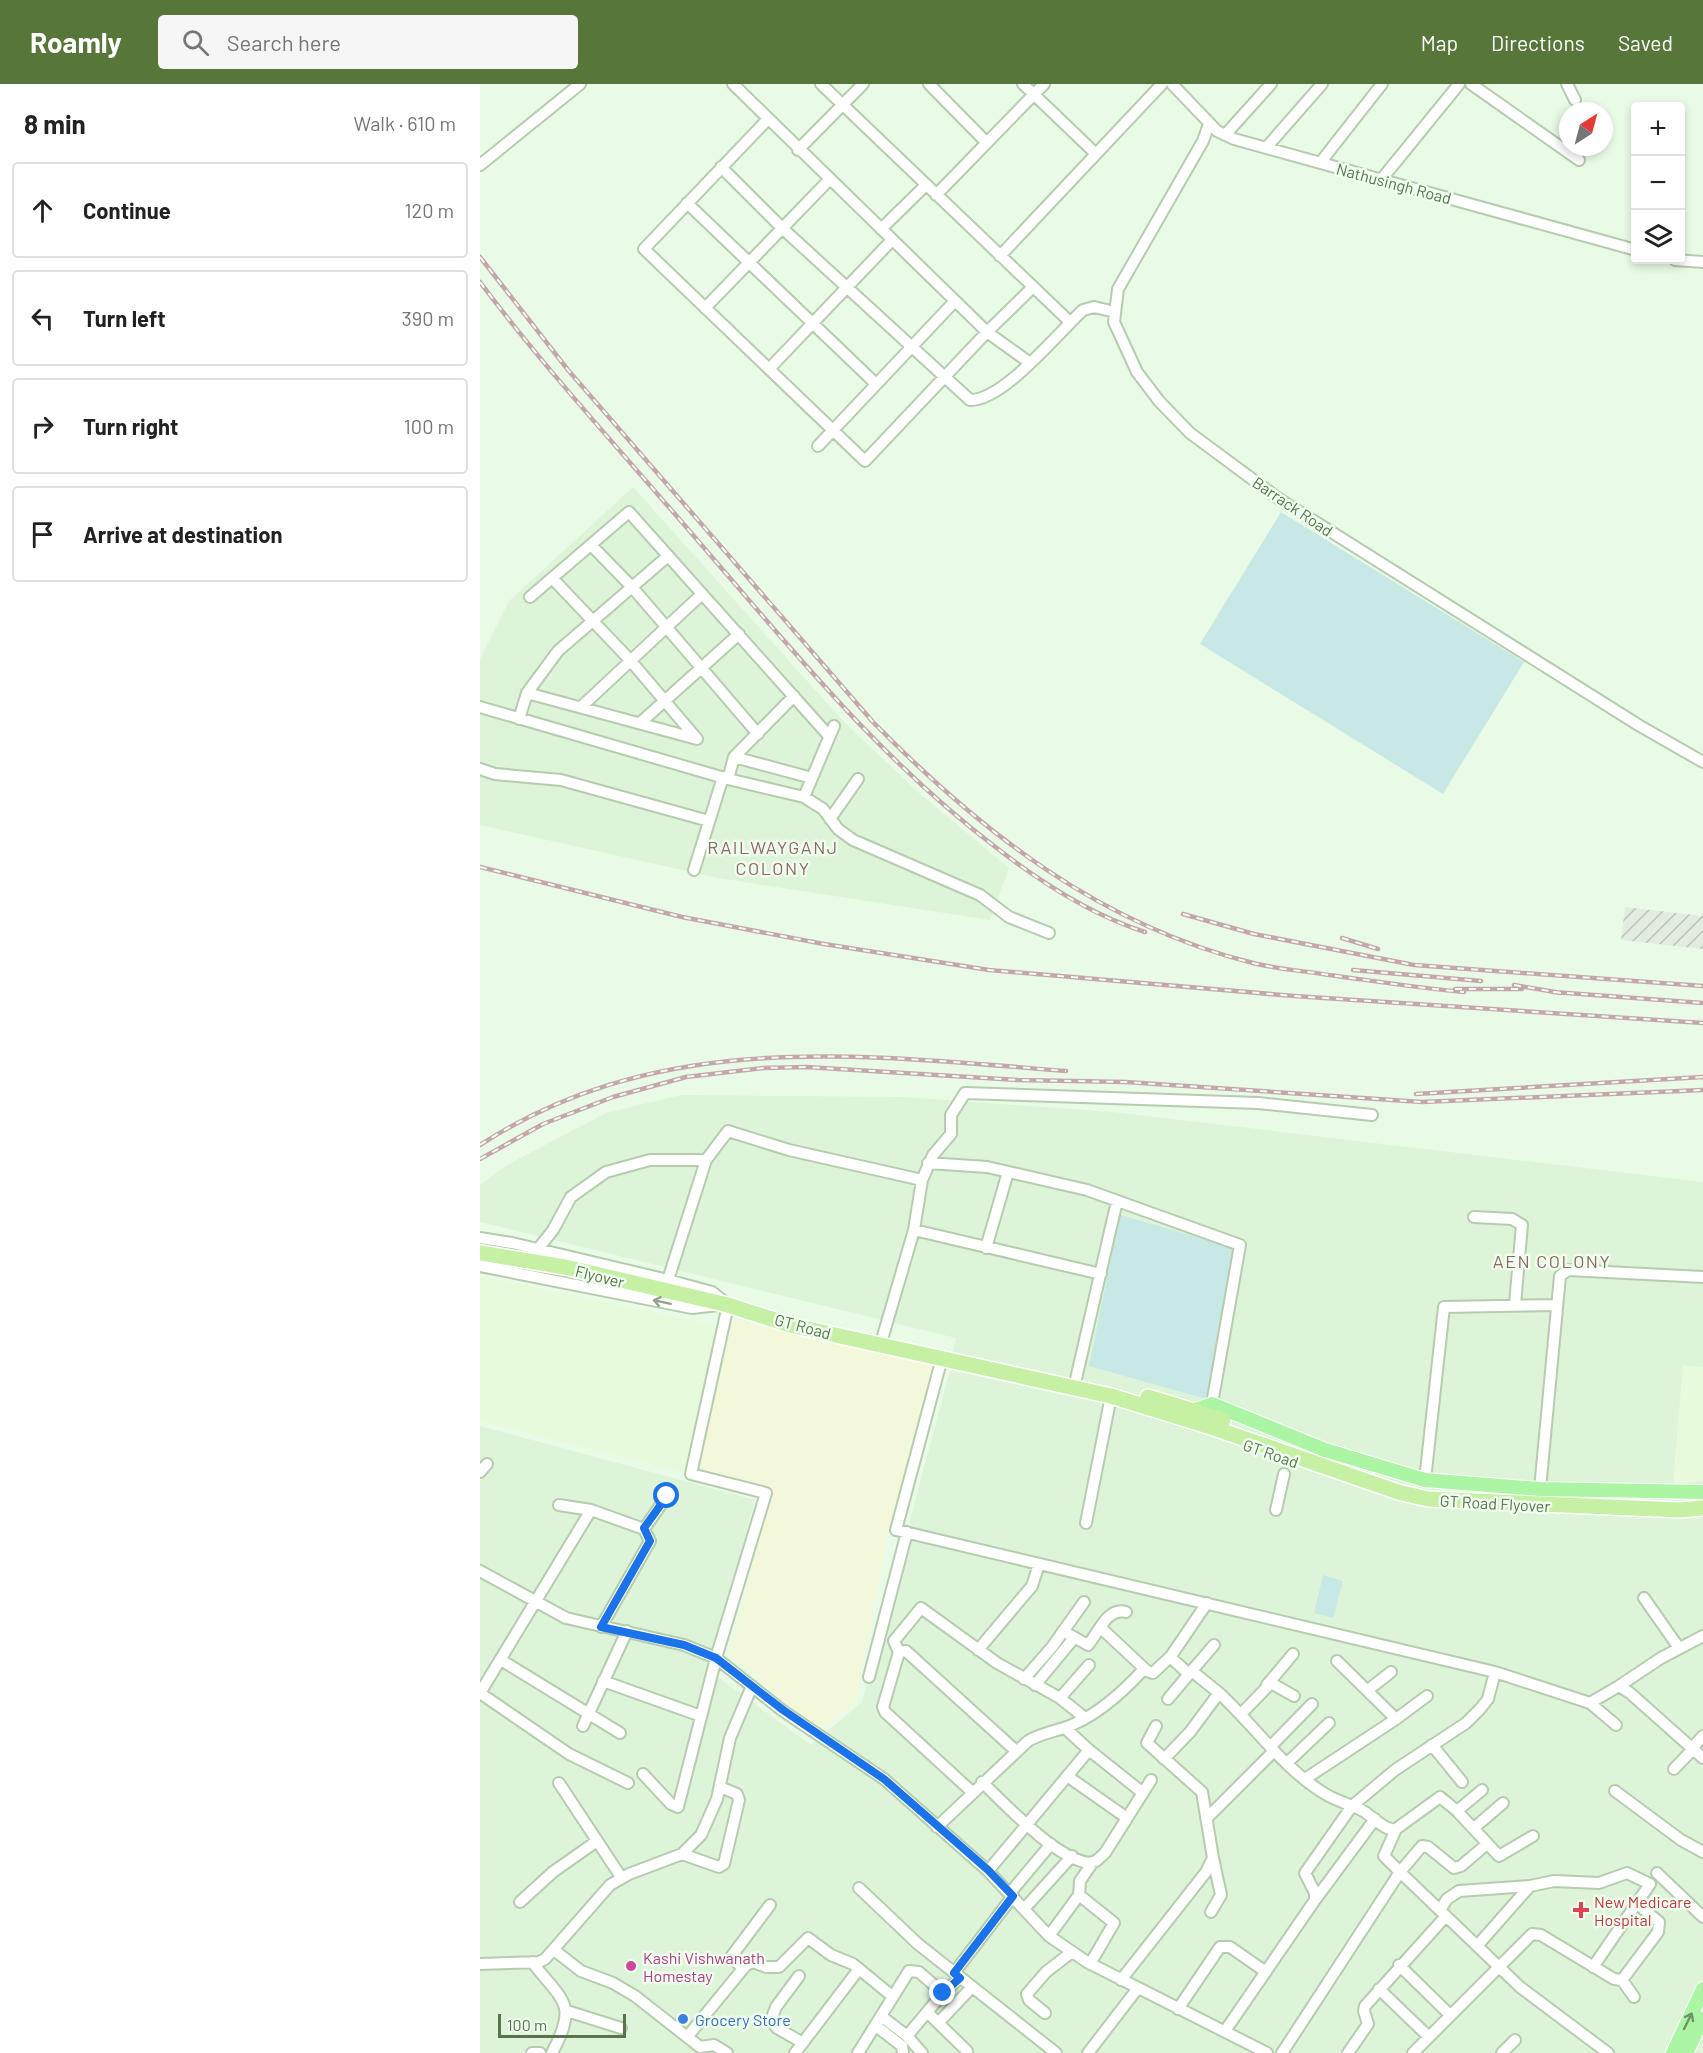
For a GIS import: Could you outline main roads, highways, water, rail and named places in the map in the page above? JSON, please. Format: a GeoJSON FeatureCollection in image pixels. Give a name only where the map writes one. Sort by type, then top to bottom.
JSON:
{"type":"FeatureCollection","features":[{"type":"Feature","properties":{"kind":"highway","name":"Flyover"},"geometry":{"type":"LineString","coordinates":[[480,1253],[565,1267],[768,1316]]}},
{"type":"Feature","properties":{"kind":"highway","name":"GT Road"},"geometry":{"type":"LineString","coordinates":[[768,1316],[789,1315],[1076,1379],[1111,1392],[1193,1416]]}},
{"type":"Feature","properties":{"kind":"highway","name":"GT Road"},"geometry":{"type":"LineString","coordinates":[[768,1316],[790,1324],[942,1358],[1111,1392]]}},
{"type":"Feature","properties":{"kind":"highway","name":"GT Road Flyover"},"geometry":{"type":"LineString","coordinates":[[1210,1415],[1398,1492],[1428,1499],[1703,1510]]}},
{"type":"Feature","properties":{"kind":"highway","name":"GT Road Flyover"},"geometry":{"type":"LineString","coordinates":[[1193,1416],[1210,1415],[1401,1482],[1430,1489],[1678,1500],[1703,1497]]}},
{"type":"Feature","properties":{"kind":"main road"},"geometry":{"type":"LineString","coordinates":[[1193,1416],[1210,1415]]}},
{"type":"Feature","properties":{"kind":"main road","name":"GT Road"},"geometry":{"type":"LineString","coordinates":[[1210,1415],[1425,1480],[1540,1489],[1703,1492]]}},
{"type":"Feature","properties":{"kind":"main road","name":"GT Road"},"geometry":{"type":"LineString","coordinates":[[1193,1416],[1207,1431],[1426,1503],[1456,1506],[1703,1510]]}},
{"type":"Feature","properties":{"kind":"main road"},"geometry":{"type":"LineString","coordinates":[[1672,2053],[1703,1989]]}},
{"type":"Feature","properties":{"kind":"main road"},"geometry":{"type":"LineString","coordinates":[[1686,2053],[1703,2018]]}},
{"type":"Feature","properties":{"kind":"railway"},"geometry":{"type":"LineString","coordinates":[[480,257],[568,370],[873,722],[956,801],[1000,837],[1046,870],[1094,899],[1144,925],[1197,946],[1271,967],[1464,992]]}},
{"type":"Feature","properties":{"kind":"railway"},"geometry":{"type":"LineString","coordinates":[[480,282],[584,410],[800,659],[914,778],[998,849],[1032,874],[1105,917],[1145,932]]}},
{"type":"Feature","properties":{"kind":"railway"},"geometry":{"type":"LineString","coordinates":[[480,867],[682,917],[824,944],[989,970],[1294,996],[1703,1023]]}},
{"type":"Feature","properties":{"kind":"railway"},"geometry":{"type":"LineString","coordinates":[[1183,914],[1254,934],[1414,965],[1703,986]]}},
{"type":"Feature","properties":{"kind":"railway"},"geometry":{"type":"LineString","coordinates":[[1342,938],[1378,949]]}},
{"type":"Feature","properties":{"kind":"railway"},"geometry":{"type":"LineString","coordinates":[[1353,970],[1481,981]]}},
{"type":"Feature","properties":{"kind":"railway"},"geometry":{"type":"LineString","coordinates":[[1514,985],[1561,993]]}},
{"type":"Feature","properties":{"kind":"railway"},"geometry":{"type":"LineString","coordinates":[[1455,989],[1522,989]]}},
{"type":"Feature","properties":{"kind":"railway"},"geometry":{"type":"LineString","coordinates":[[1553,992],[1703,1003]]}},
{"type":"Feature","properties":{"kind":"railway"},"geometry":{"type":"LineString","coordinates":[[480,1145],[549,1108],[619,1082],[691,1066],[764,1058],[839,1057],[914,1059],[1066,1071]]}},
{"type":"Feature","properties":{"kind":"railway"},"geometry":{"type":"LineString","coordinates":[[480,1159],[543,1124],[613,1097],[686,1077],[763,1068],[806,1067],[1018,1080],[1126,1082],[1422,1102],[1703,1090]]}},
{"type":"Feature","properties":{"kind":"railway"},"geometry":{"type":"LineString","coordinates":[[1416,1094],[1703,1077]]}},
{"type":"Feature","properties":{"kind":"place","name":"New Medicare Hospital"},"geometry":{"type":"Point","coordinates":[1581,1910]}},
{"type":"Feature","properties":{"kind":"place","name":"Kashi Vishwanath Homestay"},"geometry":{"type":"Point","coordinates":[631,1966]}},
{"type":"Feature","properties":{"kind":"place","name":"Grocery Store"},"geometry":{"type":"Point","coordinates":[683,2019]}},
{"type":"Feature","properties":{"kind":"district","name":"RAILWAYGANJ COLONY"},"geometry":{"type":"Point","coordinates":[773,858]}},
{"type":"Feature","properties":{"kind":"district","name":"AEN COLONY"},"geometry":{"type":"Point","coordinates":[1552,1261]}}]}
